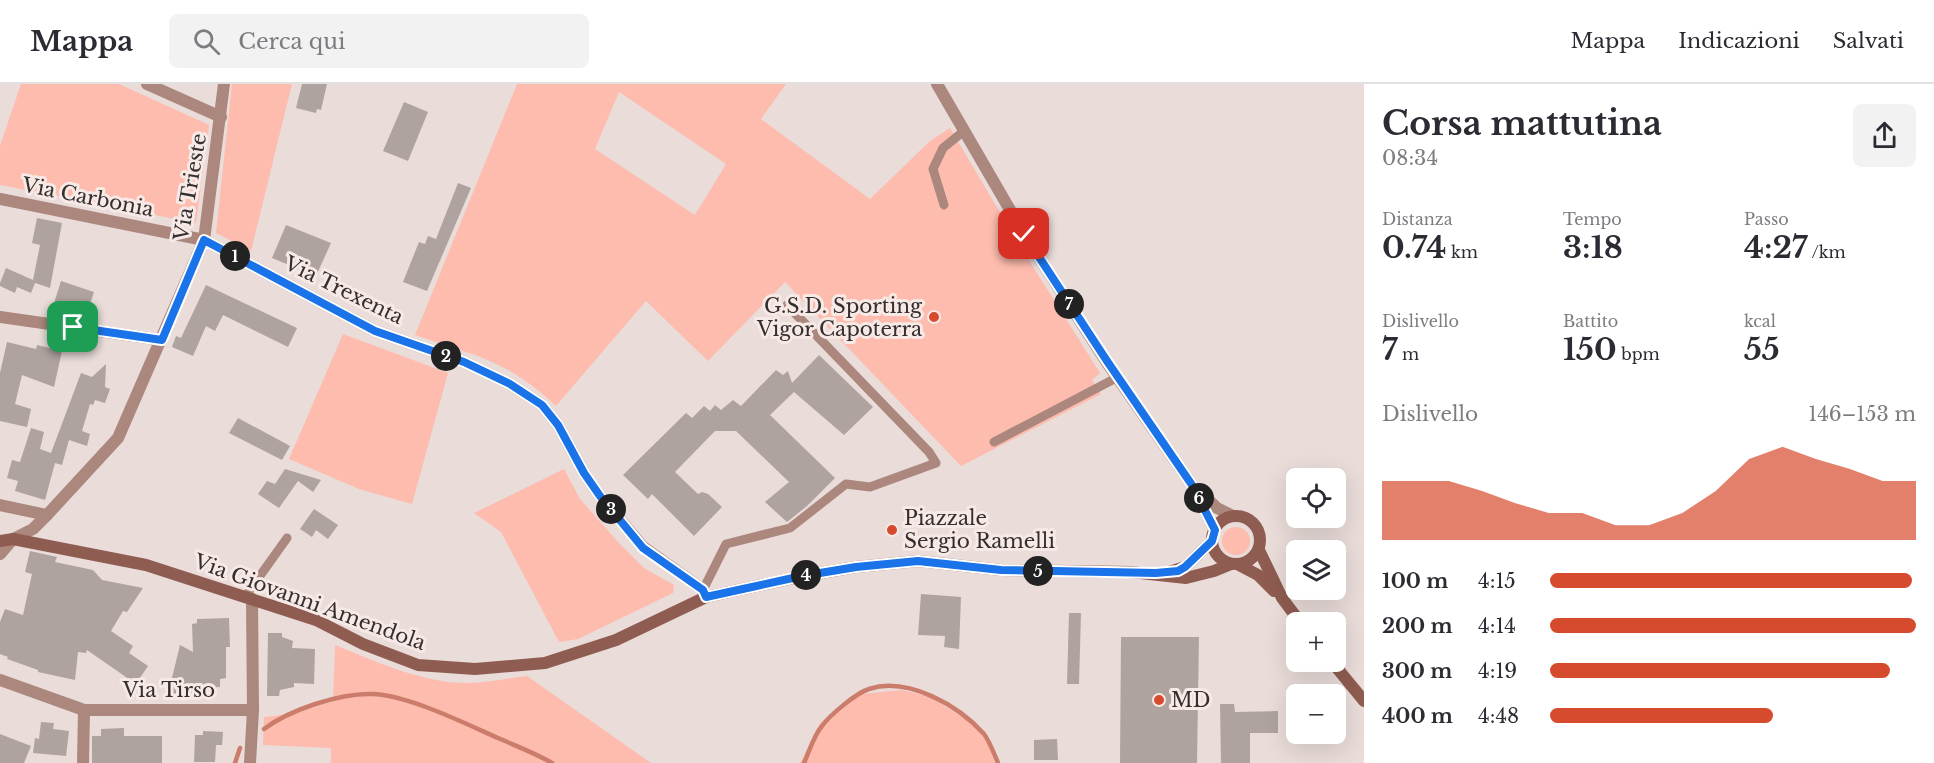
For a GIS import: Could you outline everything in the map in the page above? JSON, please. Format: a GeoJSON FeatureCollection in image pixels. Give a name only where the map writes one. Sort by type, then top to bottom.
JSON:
{"type":"FeatureCollection","features":[{"type":"Feature","properties":{"kind":"street"},"geometry":{"type":"LineString","coordinates":[[147,84],[221,117]]}},
{"type":"Feature","properties":{"kind":"street","name":"Via Trieste"},"geometry":{"type":"LineString","coordinates":[[0,554],[6,540],[33,529],[118,438],[204,240],[224,84]]}},
{"type":"Feature","properties":{"kind":"street"},"geometry":{"type":"LineString","coordinates":[[937,84],[1024,234],[1192,485],[1213,536],[1218,556],[1258,575],[1282,598],[1292,612]]}},
{"type":"Feature","properties":{"kind":"street","name":"Via Carbonia"},"geometry":{"type":"LineString","coordinates":[[0,199],[204,240]]}},
{"type":"Feature","properties":{"kind":"street","name":"Via Trexenta"},"geometry":{"type":"LineString","coordinates":[[204,240],[375,331],[464,362],[510,384],[542,405],[558,425],[584,473],[600,496],[643,548],[704,594]]}},
{"type":"Feature","properties":{"kind":"street"},"geometry":{"type":"LineString","coordinates":[[0,317],[162,340]]}},
{"type":"Feature","properties":{"kind":"street"},"geometry":{"type":"LineString","coordinates":[[704,594],[856,567],[918,561],[1001,570],[1156,573],[1191,577],[1253,558],[1261,537],[1254,523],[1247,518],[1233,516],[1217,508],[1192,485]]}},
{"type":"Feature","properties":{"kind":"street"},"geometry":{"type":"LineString","coordinates":[[0,505],[47,515]]}},
{"type":"Feature","properties":{"kind":"street"},"geometry":{"type":"LineString","coordinates":[[1156,573],[1178,571],[1185,567],[1213,536],[1223,520],[1233,516]]}},
{"type":"Feature","properties":{"kind":"street","name":"Via Giovanni Amendola"},"geometry":{"type":"LineString","coordinates":[[6,540],[146,565],[316,620],[363,644],[418,665],[475,669],[545,663],[616,640],[704,594]]}},
{"type":"Feature","properties":{"kind":"street"},"geometry":{"type":"LineString","coordinates":[[1258,549],[1282,598]]}},
{"type":"Feature","properties":{"kind":"street"},"geometry":{"type":"LineString","coordinates":[[249,598],[253,710],[250,763]]}},
{"type":"Feature","properties":{"kind":"street"},"geometry":{"type":"LineString","coordinates":[[1340,672],[1364,701]]}},
{"type":"Feature","properties":{"kind":"street","name":"Via Tirso"},"geometry":{"type":"LineString","coordinates":[[0,680],[84,710],[253,710]]}},
{"type":"Feature","properties":{"kind":"street"},"geometry":{"type":"LineString","coordinates":[[83,763],[84,710]]}},
{"type":"Feature","properties":{"kind":"lane"},"geometry":{"type":"LineString","coordinates":[[944,205],[933,169],[944,148],[964,132]]}},
{"type":"Feature","properties":{"kind":"lane"},"geometry":{"type":"LineString","coordinates":[[704,594],[726,544],[790,528],[846,484],[870,487],[936,463],[787,305]]}},
{"type":"Feature","properties":{"kind":"lane"},"geometry":{"type":"LineString","coordinates":[[993,442],[1118,377]]}},
{"type":"Feature","properties":{"kind":"lane"},"geometry":{"type":"LineString","coordinates":[[249,598],[286,538]]}},
{"type":"Feature","properties":{"kind":"shaded area"},"geometry":{"type":"Polygon","coordinates":[[[21,84],[119,84],[209,125],[196,223],[0,185],[0,146],[21,84]]]}},
{"type":"Feature","properties":{"kind":"shaded area"},"geometry":{"type":"Polygon","coordinates":[[[232,84],[292,84],[251,251],[216,233],[232,84]]]}},
{"type":"Feature","properties":{"kind":"shaded area"},"geometry":{"type":"Polygon","coordinates":[[[517,84],[786,84],[761,119],[870,199],[930,141],[950,128],[1020,246],[1100,373],[1092,380],[1101,394],[961,466],[785,282],[708,361],[646,301],[556,406],[539,391],[506,369],[473,354],[415,335],[517,84]],[[619,92],[595,149],[695,215],[726,164],[619,92]]]}},
{"type":"Feature","properties":{"kind":"shaded area"},"geometry":{"type":"Polygon","coordinates":[[[343,334],[448,373],[412,504],[359,489],[289,459],[343,334]]]}},
{"type":"Feature","properties":{"kind":"shaded area"},"geometry":{"type":"Polygon","coordinates":[[[564,469],[580,499],[619,543],[644,568],[674,585],[673,593],[578,639],[559,642],[501,532],[474,513],[564,469]]]}},
{"type":"Feature","properties":{"kind":"shaded area"},"geometry":{"type":"Polygon","coordinates":[[[1236,527],[1246,531],[1250,541],[1246,551],[1236,555],[1226,551],[1222,541],[1226,531],[1236,527]]]}},
{"type":"Feature","properties":{"kind":"shaded area"},"geometry":{"type":"Polygon","coordinates":[[[335,645],[402,671],[455,683],[486,682],[527,676],[651,763],[331,763],[331,748],[263,745],[264,717],[294,714],[333,701],[335,645]]]}},
{"type":"Feature","properties":{"kind":"shaded area"},"geometry":{"type":"Polygon","coordinates":[[[901,690],[928,696],[971,722],[987,742],[995,763],[800,763],[820,723],[861,694],[901,690]]]}},
{"type":"Feature","properties":{"kind":"building"},"geometry":{"type":"Polygon","coordinates":[[[302,84],[327,84],[321,110],[317,109],[316,113],[296,108],[302,84]]]}},
{"type":"Feature","properties":{"kind":"building"},"geometry":{"type":"Polygon","coordinates":[[[404,102],[428,112],[408,161],[383,151],[404,102]]]}},
{"type":"Feature","properties":{"kind":"building"},"geometry":{"type":"Polygon","coordinates":[[[458,183],[471,188],[427,291],[403,282],[419,242],[425,244],[428,236],[436,239],[458,183]]]}},
{"type":"Feature","properties":{"kind":"building"},"geometry":{"type":"Polygon","coordinates":[[[37,218],[62,223],[50,288],[35,283],[31,293],[17,287],[15,293],[0,286],[0,283],[6,268],[33,280],[40,245],[32,243],[37,218]]]}},
{"type":"Feature","properties":{"kind":"building"},"geometry":{"type":"Polygon","coordinates":[[[286,225],[331,243],[316,276],[272,258],[286,225]]]}},
{"type":"Feature","properties":{"kind":"building"},"geometry":{"type":"Polygon","coordinates":[[[61,281],[94,292],[87,313],[66,306],[64,310],[53,306],[61,281]]]}},
{"type":"Feature","properties":{"kind":"building"},"geometry":{"type":"Polygon","coordinates":[[[206,285],[297,328],[288,347],[223,315],[215,331],[206,326],[193,356],[172,347],[176,336],[181,338],[206,285]]]}},
{"type":"Feature","properties":{"kind":"building"},"geometry":{"type":"Polygon","coordinates":[[[7,342],[36,349],[37,345],[62,351],[54,387],[22,375],[15,404],[31,409],[27,427],[0,421],[0,373],[7,342]]]}},
{"type":"Feature","properties":{"kind":"building"},"geometry":{"type":"Polygon","coordinates":[[[819,355],[873,407],[844,435],[794,392],[770,415],[835,478],[787,522],[765,502],[789,482],[736,431],[715,431],[675,472],[698,494],[702,492],[708,494],[722,507],[694,536],[652,494],[648,499],[623,475],[686,413],[692,418],[704,406],[710,411],[715,405],[721,410],[733,400],[741,406],[776,370],[783,375],[788,371],[792,383],[819,355]]]}},
{"type":"Feature","properties":{"kind":"building"},"geometry":{"type":"Polygon","coordinates":[[[106,364],[105,387],[110,389],[105,403],[95,400],[93,405],[90,404],[82,431],[90,434],[87,446],[69,440],[62,465],[55,463],[45,500],[15,491],[18,481],[7,478],[12,460],[20,462],[31,428],[44,432],[40,449],[51,453],[81,373],[92,377],[106,364]]]}},
{"type":"Feature","properties":{"kind":"building"},"geometry":{"type":"Polygon","coordinates":[[[238,418],[290,446],[282,460],[229,433],[238,418]]]}},
{"type":"Feature","properties":{"kind":"building"},"geometry":{"type":"Polygon","coordinates":[[[285,469],[321,480],[313,492],[298,481],[279,508],[258,494],[267,481],[275,484],[285,469]]]}},
{"type":"Feature","properties":{"kind":"building"},"geometry":{"type":"Polygon","coordinates":[[[314,509],[338,525],[328,539],[316,530],[312,537],[300,529],[314,509]]]}},
{"type":"Feature","properties":{"kind":"building"},"geometry":{"type":"Polygon","coordinates":[[[30,551],[57,557],[55,562],[93,570],[102,580],[143,588],[127,612],[123,611],[111,631],[133,646],[129,653],[148,666],[136,684],[87,650],[86,653],[78,652],[75,680],[38,672],[38,670],[7,659],[8,657],[0,654],[0,622],[5,609],[23,615],[32,574],[25,572],[30,551]]]}},
{"type":"Feature","properties":{"kind":"building"},"geometry":{"type":"Polygon","coordinates":[[[921,594],[961,597],[959,649],[944,647],[945,636],[918,635],[921,594]]]}},
{"type":"Feature","properties":{"kind":"building"},"geometry":{"type":"Polygon","coordinates":[[[1069,613],[1081,613],[1079,684],[1067,684],[1069,613]]]}},
{"type":"Feature","properties":{"kind":"building"},"geometry":{"type":"Polygon","coordinates":[[[229,618],[230,647],[226,647],[226,678],[220,679],[220,687],[202,688],[202,699],[167,698],[180,645],[193,652],[192,624],[197,623],[197,619],[229,618]]]}},
{"type":"Feature","properties":{"kind":"building"},"geometry":{"type":"Polygon","coordinates":[[[268,633],[282,633],[282,637],[293,641],[292,648],[315,649],[314,684],[294,683],[294,687],[280,690],[279,696],[267,696],[268,633]]]}},
{"type":"Feature","properties":{"kind":"building","name":"MD"},"geometry":{"type":"Polygon","coordinates":[[[1121,637],[1199,637],[1197,763],[1120,763],[1121,637]]]}},
{"type":"Feature","properties":{"kind":"building"},"geometry":{"type":"Polygon","coordinates":[[[1220,704],[1234,704],[1235,712],[1278,711],[1278,733],[1250,733],[1250,763],[1221,763],[1220,704]]]}},
{"type":"Feature","properties":{"kind":"building"},"geometry":{"type":"Polygon","coordinates":[[[41,722],[54,723],[53,729],[69,731],[66,756],[33,753],[35,738],[39,739],[41,722]]]}},
{"type":"Feature","properties":{"kind":"building"},"geometry":{"type":"Polygon","coordinates":[[[124,728],[124,736],[162,736],[162,763],[92,763],[92,736],[101,736],[101,729],[124,728]]]}},
{"type":"Feature","properties":{"kind":"building"},"geometry":{"type":"Polygon","coordinates":[[[203,731],[223,732],[222,745],[216,745],[215,762],[194,762],[195,735],[203,735],[203,731]]]}},
{"type":"Feature","properties":{"kind":"building"},"geometry":{"type":"Polygon","coordinates":[[[0,734],[31,746],[24,763],[0,763],[0,734]]]}},
{"type":"Feature","properties":{"kind":"building"},"geometry":{"type":"Polygon","coordinates":[[[1057,739],[1058,760],[1034,760],[1034,740],[1057,739]]]}},
{"type":"Feature","properties":{"kind":"waterway"},"geometry":{"type":"LineString","coordinates":[[804,763],[817,734],[831,716],[864,691],[884,686],[916,690],[932,696],[961,713],[984,734],[998,763]]}},
{"type":"Feature","properties":{"kind":"waterway"},"geometry":{"type":"LineString","coordinates":[[264,729],[287,715],[315,704],[345,696],[372,694],[419,704],[552,763]]}},
{"type":"Feature","properties":{"kind":"waterway"},"geometry":{"type":"LineString","coordinates":[[235,763],[240,748]]}},
{"type":"Feature","properties":{"kind":"place","name":"G.S.D. Sporting Vigor Capoterra"},"geometry":{"type":"Point","coordinates":[934,317]}},
{"type":"Feature","properties":{"kind":"place","name":"Piazzale Sergio Ramelli"},"geometry":{"type":"Point","coordinates":[892,530]}},
{"type":"Feature","properties":{"kind":"place","name":"MD"},"geometry":{"type":"Point","coordinates":[1159,700]}},
{"type":"Feature","properties":{"kind":"route"},"geometry":{"type":"LineString","coordinates":[[73,327],[162,340],[204,240],[375,331],[464,362],[510,384],[542,405],[558,425],[584,473],[600,496],[643,548],[703,590],[706,597],[802,576],[856,567],[918,561],[1001,570],[1156,573],[1178,571],[1195,560],[1212,541],[1215,530],[1192,485],[1024,234]]}}]}
